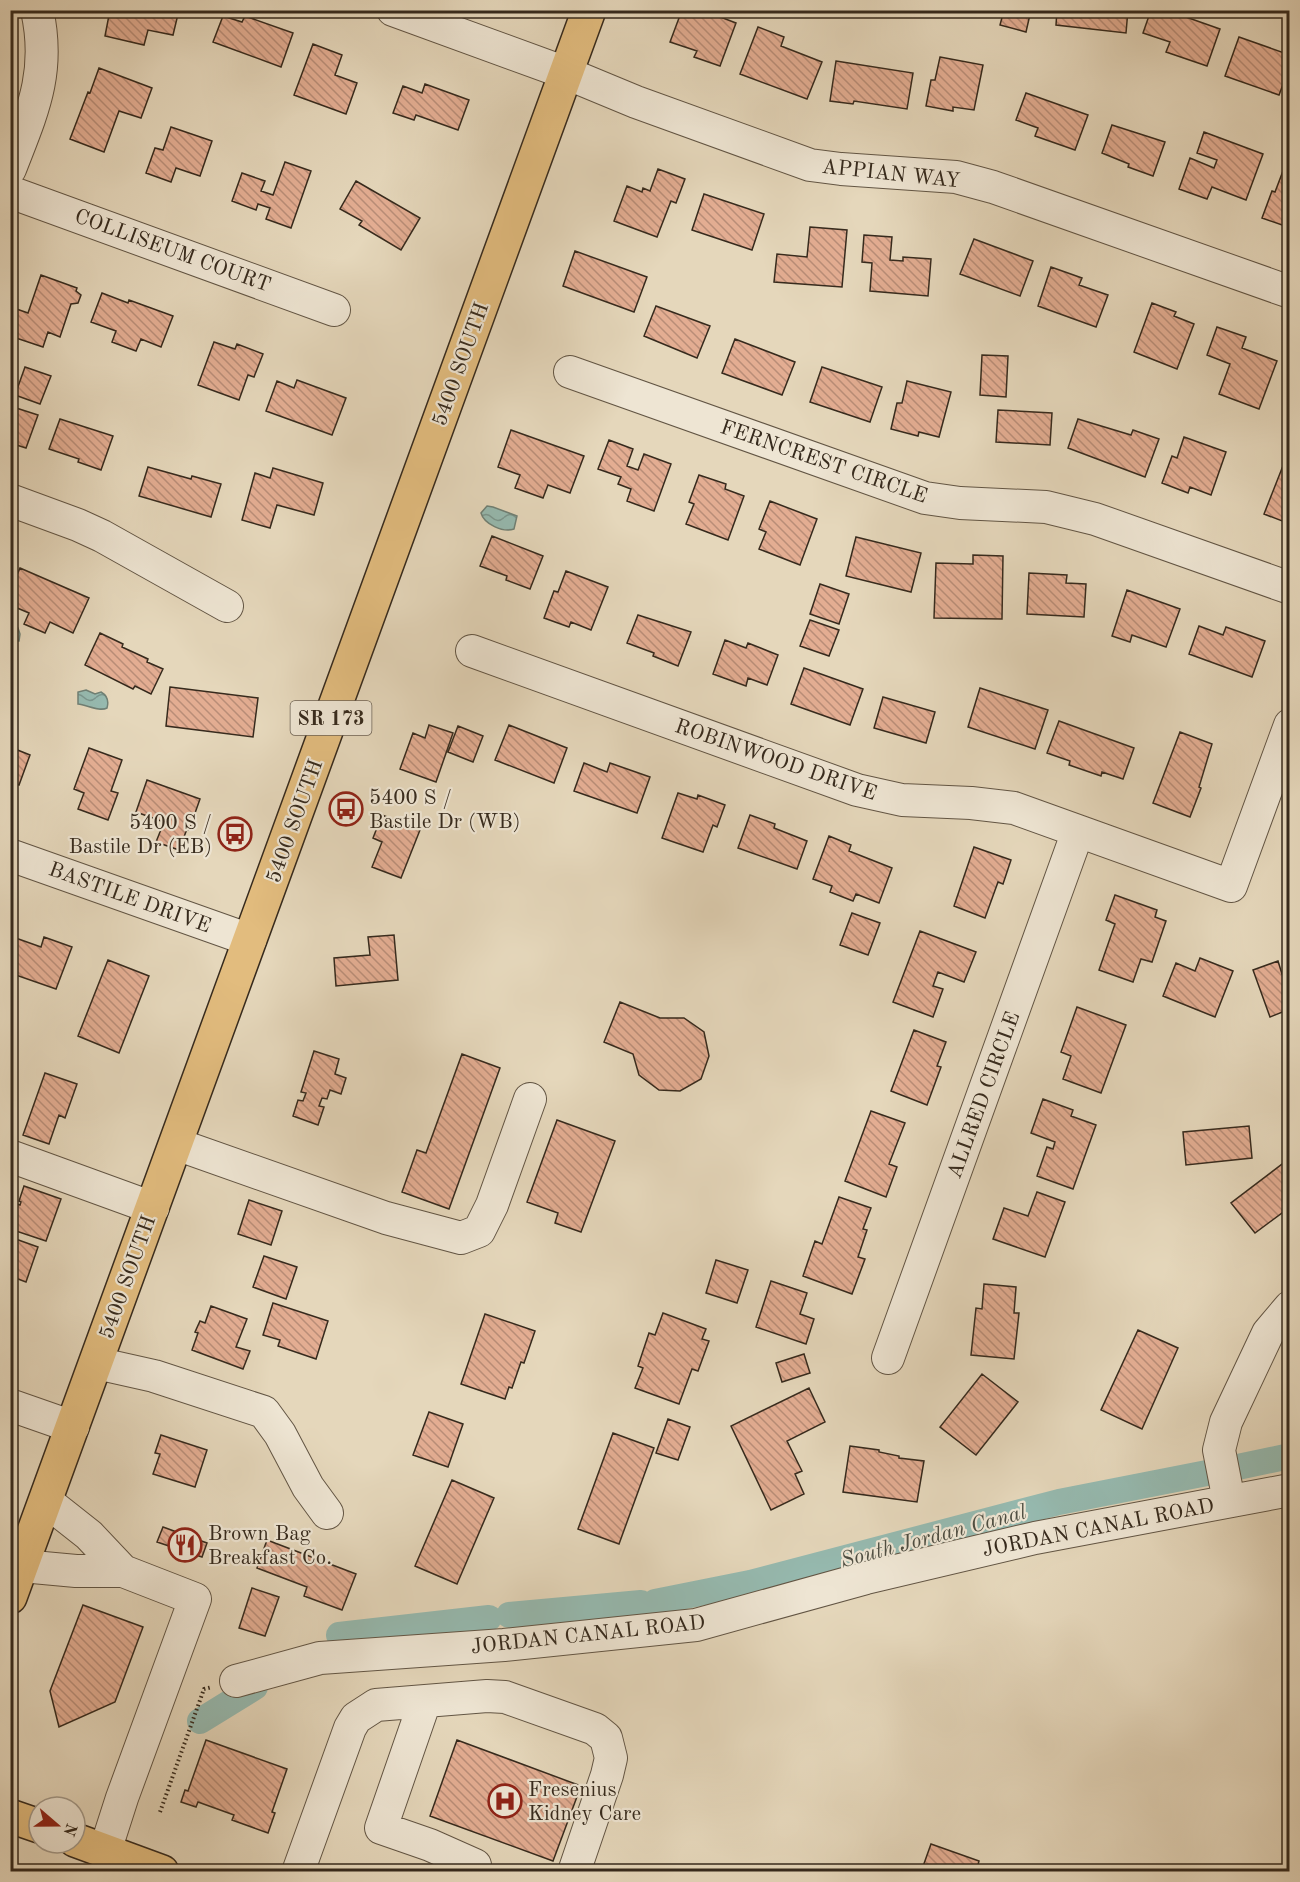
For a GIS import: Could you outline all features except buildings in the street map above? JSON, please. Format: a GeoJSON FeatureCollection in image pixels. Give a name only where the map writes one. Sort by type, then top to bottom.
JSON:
{"type":"FeatureCollection","features":[{"type":"Feature","properties":{"kind":"main road","name":"5400 SOUTH"},"geometry":{"type":"LineString","coordinates":[[10,1597],[589,10]]}},
{"type":"Feature","properties":{"kind":"main road"},"geometry":{"type":"LineString","coordinates":[[10,1816],[27,1822]]}},
{"type":"Feature","properties":{"kind":"main road"},"geometry":{"type":"LineString","coordinates":[[87,1844],[162,1872]]}},
{"type":"Feature","properties":{"kind":"street"},"geometry":{"type":"LineString","coordinates":[[10,169],[38,94],[42,70],[42,34],[37,10]]}},
{"type":"Feature","properties":{"kind":"street","name":"APPIAN WAY"},"geometry":{"type":"LineString","coordinates":[[393,10],[810,165],[956,177],[993,187],[1290,292]]}},
{"type":"Feature","properties":{"kind":"street","name":"COLLISEUM COURT"},"geometry":{"type":"LineString","coordinates":[[10,192],[334,310]]}},
{"type":"Feature","properties":{"kind":"street","name":"FERNCREST CIRCLE"},"geometry":{"type":"LineString","coordinates":[[570,372],[925,498],[960,503],[1046,507],[1095,519],[1290,588]]}},
{"type":"Feature","properties":{"kind":"street"},"geometry":{"type":"LineString","coordinates":[[10,500],[102,536],[227,606]]}},
{"type":"Feature","properties":{"kind":"street","name":"ROBINWOOD DRIVE"},"geometry":{"type":"LineString","coordinates":[[471,651],[857,790],[902,800],[971,803],[1014,808],[1232,886],[1289,725]]}},
{"type":"Feature","properties":{"kind":"street","name":"ALLRED CIRCLE"},"geometry":{"type":"LineString","coordinates":[[888,1358],[1078,831]]}},
{"type":"Feature","properties":{"kind":"street","name":"BASTILE DRIVE"},"geometry":{"type":"LineString","coordinates":[[10,855],[250,940]]}},
{"type":"Feature","properties":{"kind":"street"},"geometry":{"type":"LineString","coordinates":[[176,1144],[386,1218],[461,1238],[479,1231],[492,1205],[530,1099]]}},
{"type":"Feature","properties":{"kind":"street"},"geometry":{"type":"LineString","coordinates":[[10,1156],[153,1208]]}},
{"type":"Feature","properties":{"kind":"street"},"geometry":{"type":"LineString","coordinates":[[1229,1501],[1219,1450],[1226,1422],[1268,1333],[1290,1307]]}},
{"type":"Feature","properties":{"kind":"street"},"geometry":{"type":"LineString","coordinates":[[96,1363],[154,1376],[264,1412],[280,1434],[308,1487],[327,1513]]}},
{"type":"Feature","properties":{"kind":"street"},"geometry":{"type":"LineString","coordinates":[[10,1405],[73,1427]]}},
{"type":"Feature","properties":{"kind":"street","name":"JORDAN CANAL ROAD"},"geometry":{"type":"LineString","coordinates":[[236,1681],[320,1659],[504,1646],[696,1625],[866,1578],[1024,1541],[1290,1490]]}},
{"type":"Feature","properties":{"kind":"street"},"geometry":{"type":"LineString","coordinates":[[46,1501],[89,1535],[123,1571]]}},
{"type":"Feature","properties":{"kind":"street"},"geometry":{"type":"LineString","coordinates":[[22,1566],[76,1571],[123,1571],[195,1599],[122,1798],[105,1851]]}},
{"type":"Feature","properties":{"kind":"street"},"geometry":{"type":"LineString","coordinates":[[298,1872],[350,1728],[356,1718],[376,1705],[487,1696],[505,1697],[595,1729],[606,1738],[611,1758],[607,1775],[574,1872]]}},
{"type":"Feature","properties":{"kind":"street"},"geometry":{"type":"LineString","coordinates":[[425,1701],[381,1828],[430,1845],[481,1869]]}},
{"type":"Feature","properties":{"kind":"path"},"geometry":{"type":"LineString","coordinates":[[160,1812],[204,1689],[236,1681]]}},
{"type":"Feature","properties":{"kind":"water"},"geometry":{"type":"Polygon","coordinates":[[[487,506],[517,516],[514,529],[500,529],[486,521],[481,513],[487,506]]]}},
{"type":"Feature","properties":{"kind":"water"},"geometry":{"type":"Polygon","coordinates":[[[11,625],[18,628],[20,634],[19,641],[16,641],[11,652],[11,625]]]}},
{"type":"Feature","properties":{"kind":"water"},"geometry":{"type":"Polygon","coordinates":[[[86,690],[95,694],[101,692],[105,695],[107,708],[97,709],[78,704],[78,692],[86,690]]]}},
{"type":"Feature","properties":{"kind":"waterway","name":"South Jordan Canal"},"geometry":{"type":"LineString","coordinates":[[1233,1468],[1290,1456]]}},
{"type":"Feature","properties":{"kind":"waterway","name":"South Jordan Canal"},"geometry":{"type":"LineString","coordinates":[[655,1602],[750,1583],[1059,1502],[1212,1472]]}},
{"type":"Feature","properties":{"kind":"waterway","name":"South Jordan Canal"},"geometry":{"type":"LineString","coordinates":[[509,1615],[641,1603]]}},
{"type":"Feature","properties":{"kind":"waterway","name":"South Jordan Canal"},"geometry":{"type":"LineString","coordinates":[[339,1635],[489,1618]]}},
{"type":"Feature","properties":{"kind":"waterway","name":"South Jordan Canal"},"geometry":{"type":"LineString","coordinates":[[200,1721],[255,1687]]}},
{"type":"Feature","properties":{"kind":"place","name":"5400 S / Bastile Dr (WB)"},"geometry":{"type":"Point","coordinates":[346,809]}},
{"type":"Feature","properties":{"kind":"place","name":"5400 S / Bastile Dr (EB)"},"geometry":{"type":"Point","coordinates":[235,834]}},
{"type":"Feature","properties":{"kind":"place","name":"Brown Bag Breakfast Co."},"geometry":{"type":"Point","coordinates":[185,1545]}},
{"type":"Feature","properties":{"kind":"place","name":"Fresenius Kidney Care"},"geometry":{"type":"Point","coordinates":[505,1801]}}]}
